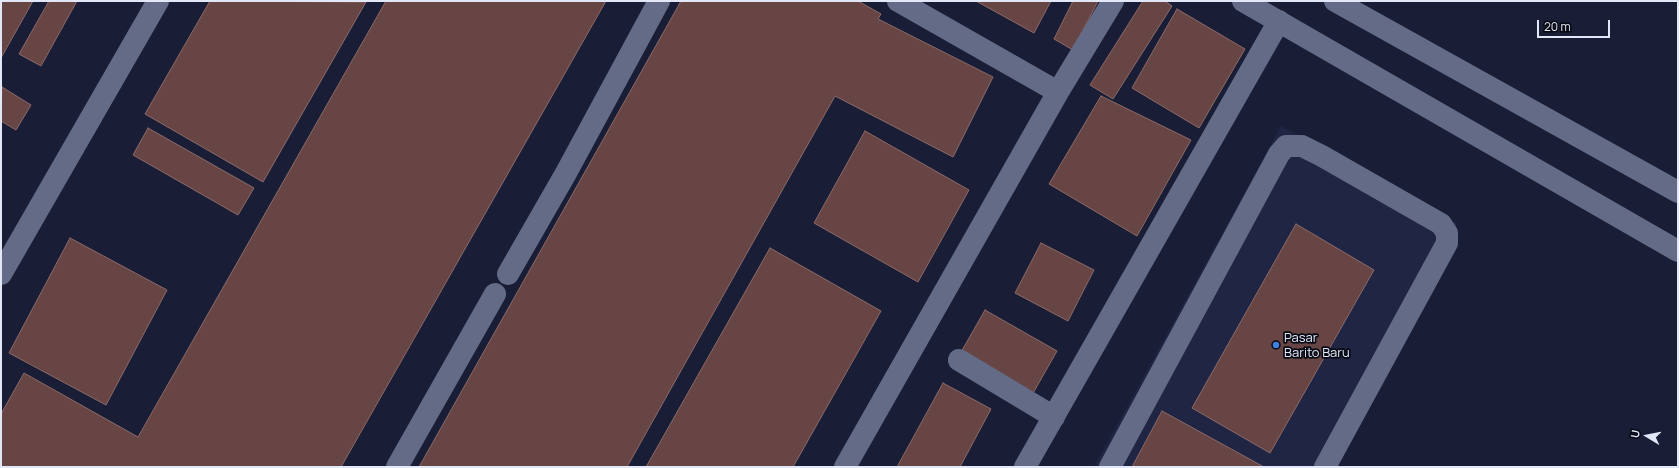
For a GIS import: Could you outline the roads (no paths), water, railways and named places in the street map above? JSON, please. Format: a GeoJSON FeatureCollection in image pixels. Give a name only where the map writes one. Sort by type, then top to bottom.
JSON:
{"type":"FeatureCollection","features":[{"type":"Feature","properties":{"kind":"lane"},"geometry":{"type":"LineString","coordinates":[[1,274],[158,1]]}},
{"type":"Feature","properties":{"kind":"lane"},"geometry":{"type":"LineString","coordinates":[[508,274],[566,173],[659,1]]}},
{"type":"Feature","properties":{"kind":"lane"},"geometry":{"type":"LineString","coordinates":[[898,1],[1058,92]]}},
{"type":"Feature","properties":{"kind":"lane"},"geometry":{"type":"LineString","coordinates":[[845,467],[1058,92],[1113,1]]}},
{"type":"Feature","properties":{"kind":"lane"},"geometry":{"type":"LineString","coordinates":[[1243,1],[1678,251]]}},
{"type":"Feature","properties":{"kind":"lane"},"geometry":{"type":"LineString","coordinates":[[1335,1],[1678,192]]}},
{"type":"Feature","properties":{"kind":"lane"},"geometry":{"type":"LineString","coordinates":[[1025,467],[1278,21]]}},
{"type":"Feature","properties":{"kind":"lane"},"geometry":{"type":"LineString","coordinates":[[1110,467],[1279,154],[1286,146],[1302,146],[1322,156],[1441,224],[1447,233],[1447,242],[1325,467]]}},
{"type":"Feature","properties":{"kind":"lane"},"geometry":{"type":"LineString","coordinates":[[397,467],[495,294]]}},
{"type":"Feature","properties":{"kind":"lane"},"geometry":{"type":"LineString","coordinates":[[959,360],[1054,417]]}},
{"type":"Feature","properties":{"kind":"place","name":"Pasar Barito Baru"},"geometry":{"type":"Point","coordinates":[1276,345]}}]}
